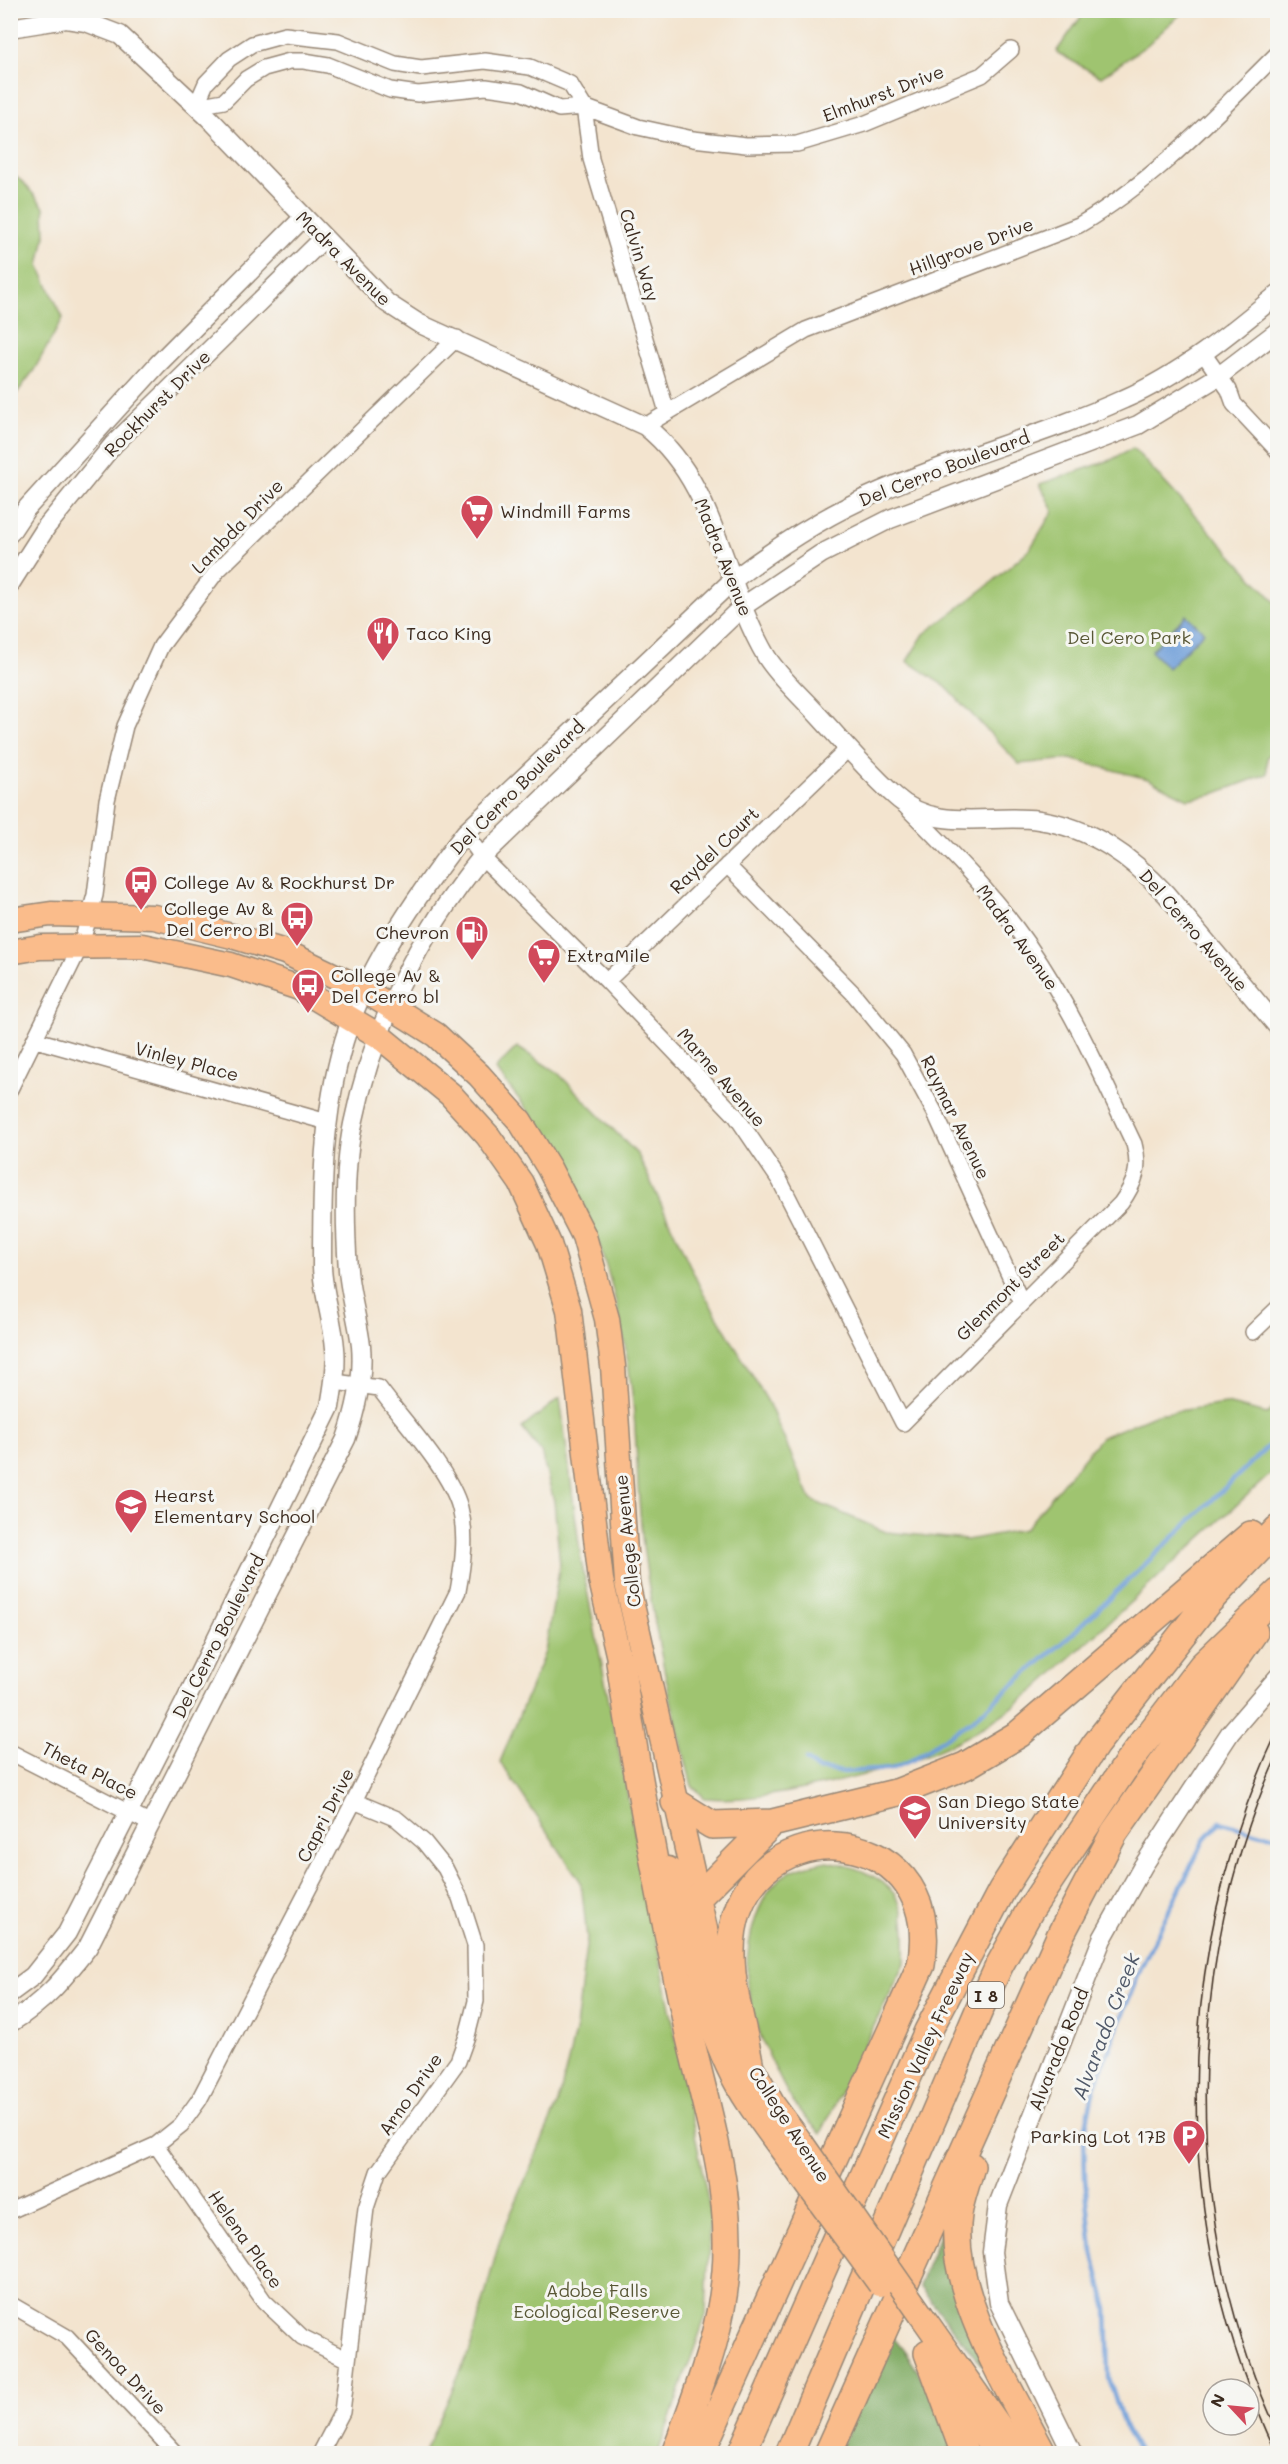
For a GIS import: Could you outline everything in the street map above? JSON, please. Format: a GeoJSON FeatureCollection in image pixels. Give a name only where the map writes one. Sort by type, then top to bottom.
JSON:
{"type":"FeatureCollection","features":[{"type":"Feature","properties":{"kind":"highway"},"geometry":{"type":"LineString","coordinates":[[675,1802],[712,1825],[772,1823],[898,1792],[965,1766],[1019,1734],[1278,1512]]}},
{"type":"Feature","properties":{"kind":"highway","name":"Mission Valley Freeway"},"geometry":{"type":"LineString","coordinates":[[741,2454],[928,2031],[967,1952],[1008,1880],[1095,1745],[1207,1603],[1278,1529]]}},
{"type":"Feature","properties":{"kind":"highway","name":"Mission Valley Freeway"},"geometry":{"type":"LineString","coordinates":[[789,2454],[987,1993],[1030,1910],[1127,1764],[1202,1666],[1278,1593]]}},
{"type":"Feature","properties":{"kind":"highway"},"geometry":{"type":"LineString","coordinates":[[828,2454],[1062,1932],[1114,1833],[1278,1598]]}},
{"type":"Feature","properties":{"kind":"highway"},"geometry":{"type":"LineString","coordinates":[[620,1662],[638,1786],[689,2031],[717,2150],[726,2207],[727,2249],[721,2316],[707,2368],[675,2454]]}},
{"type":"Feature","properties":{"kind":"highway"},"geometry":{"type":"LineString","coordinates":[[684,1937],[690,1913],[698,1897],[747,1845],[772,1823]]}},
{"type":"Feature","properties":{"kind":"highway"},"geometry":{"type":"LineString","coordinates":[[700,2454],[921,1965],[924,1945],[920,1910],[914,1894],[897,1872],[877,1856],[845,1845],[806,1847],[787,1853],[769,1864],[752,1883],[737,1916],[731,1955],[749,2062]]}},
{"type":"Feature","properties":{"kind":"highway"},"geometry":{"type":"LineString","coordinates":[[1014,2038],[975,2152],[957,2216],[960,2273],[979,2329],[1042,2454]]}},
{"type":"Feature","properties":{"kind":"highway"},"geometry":{"type":"LineString","coordinates":[[921,2333],[966,2454]]}},
{"type":"Feature","properties":{"kind":"main road","name":"College Avenue"},"geometry":{"type":"LineString","coordinates":[[10,920],[51,914],[154,917],[285,952],[392,1005],[446,1044],[479,1074],[520,1121],[549,1168],[584,1236],[607,1319],[627,1583],[717,1982],[749,2062],[797,2153],[921,2333],[1011,2452]]}},
{"type":"Feature","properties":{"kind":"main road","name":"College Avenue"},"geometry":{"type":"LineString","coordinates":[[10,952],[81,945],[142,946],[231,965],[299,988],[380,1036],[450,1094],[488,1136],[521,1183],[549,1244],[569,1310],[602,1580],[701,2002],[729,2068],[752,2108],[797,2153]]}},
{"type":"Feature","properties":{"kind":"main road","name":"College Avenue"},"geometry":{"type":"LineString","coordinates":[[921,2333],[1011,2452]]}},
{"type":"Feature","properties":{"kind":"street","name":"Madra Avenue"},"geometry":{"type":"LineString","coordinates":[[10,28],[66,20],[86,22],[120,35],[196,106],[387,303],[418,323],[457,338],[645,426],[661,439],[685,467],[708,511],[742,607],[767,658],[849,748],[970,872],[1012,923],[1046,973],[1076,1022],[1134,1144],[1138,1172]]}},
{"type":"Feature","properties":{"kind":"street"},"geometry":{"type":"LineString","coordinates":[[196,106],[206,83],[229,60],[252,44],[285,35],[338,41],[395,64],[421,68],[485,61],[530,67],[570,84],[584,107]]}},
{"type":"Feature","properties":{"kind":"street","name":"Elmhurst Drive"},"geometry":{"type":"LineString","coordinates":[[196,106],[224,101],[246,79],[264,68],[290,61],[328,65],[390,90],[418,94],[486,87],[522,92],[559,109],[584,107],[638,128],[693,139],[746,145],[797,144],[864,124],[982,75],[1011,50]]}},
{"type":"Feature","properties":{"kind":"street","name":"Hillgrove Drive"},"geometry":{"type":"LineString","coordinates":[[645,426],[806,330],[1088,220],[1159,169],[1278,53]]}},
{"type":"Feature","properties":{"kind":"street","name":"Calvin Way"},"geometry":{"type":"LineString","coordinates":[[584,107],[591,159],[667,412]]}},
{"type":"Feature","properties":{"kind":"street","name":"Rockhurst Drive"},"geometry":{"type":"LineString","coordinates":[[10,533],[26,508],[158,364],[303,218]]}},
{"type":"Feature","properties":{"kind":"street","name":"Rockhurst Drive"},"geometry":{"type":"LineString","coordinates":[[10,584],[47,526],[113,445],[324,238]]}},
{"type":"Feature","properties":{"kind":"street","name":"Del Cerro Boulevard"},"geometry":{"type":"LineString","coordinates":[[10,1993],[33,1976],[67,1933],[322,1428],[330,1407],[334,1382],[335,1349],[322,1273],[322,1181],[327,1122],[339,1058],[364,990],[432,876],[465,833],[733,579],[769,552],[843,508],[909,479],[1126,399],[1203,353],[1278,294]]}},
{"type":"Feature","properties":{"kind":"street","name":"Del Cerro Boulevard"},"geometry":{"type":"LineString","coordinates":[[10,2023],[35,2008],[51,1994],[88,1947],[346,1439],[355,1414],[360,1383],[361,1347],[348,1270],[347,1182],[352,1125],[392,1005],[419,945],[453,892],[482,856],[742,607],[821,554],[890,519],[1138,425],[1219,376],[1278,331]]}},
{"type":"Feature","properties":{"kind":"street","name":"Lambda Drive"},"geometry":{"type":"LineString","coordinates":[[10,1089],[81,945],[91,915],[107,800],[125,726],[161,646],[217,571],[457,338]]}},
{"type":"Feature","properties":{"kind":"street"},"geometry":{"type":"LineString","coordinates":[[1203,353],[1234,404],[1278,451]]}},
{"type":"Feature","properties":{"kind":"street","name":"Raydel Court"},"geometry":{"type":"LineString","coordinates":[[607,981],[849,748]]}},
{"type":"Feature","properties":{"kind":"street","name":"Del Cerro Avenue"},"geometry":{"type":"LineString","coordinates":[[897,798],[934,816],[969,821],[1039,820],[1078,830],[1114,847],[1147,874],[1166,894],[1278,1027]]}},
{"type":"Feature","properties":{"kind":"street","name":"Marne Avenue"},"geometry":{"type":"LineString","coordinates":[[465,833],[482,856],[607,981],[736,1116],[780,1181],[903,1423]]}},
{"type":"Feature","properties":{"kind":"street","name":"Raymar Avenue"},"geometry":{"type":"LineString","coordinates":[[727,865],[853,993],[903,1054],[935,1113],[1021,1301]]}},
{"type":"Feature","properties":{"kind":"street","name":"Vinley Place"},"geometry":{"type":"LineString","coordinates":[[36,1040],[327,1122]]}},
{"type":"Feature","properties":{"kind":"street","name":"Glenmont Street"},"geometry":{"type":"LineString","coordinates":[[903,1423],[1021,1301],[1121,1203],[1138,1172]]}},
{"type":"Feature","properties":{"kind":"street"},"geometry":{"type":"LineString","coordinates":[[1253,1332],[1278,1308]]}},
{"type":"Feature","properties":{"kind":"street","name":"Capri Drive"},"geometry":{"type":"LineString","coordinates":[[10,2211],[156,2145],[181,2125],[199,2100],[354,1802],[458,1591],[464,1558],[459,1508],[444,1476],[379,1388],[360,1383],[334,1382]]}},
{"type":"Feature","properties":{"kind":"street","name":"Alvarado Road"},"geometry":{"type":"LineString","coordinates":[[1073,2454],[999,2303],[992,2252],[998,2205],[1102,1939],[1143,1866],[1230,1733],[1278,1677]]}},
{"type":"Feature","properties":{"kind":"street","name":"Theta Place"},"geometry":{"type":"LineString","coordinates":[[10,1752],[151,1824]]}},
{"type":"Feature","properties":{"kind":"street","name":"Arno Drive"},"geometry":{"type":"LineString","coordinates":[[320,2454],[342,2412],[366,2208],[378,2172],[458,2061],[476,2001],[475,1945],[460,1898],[445,1868],[424,1842],[397,1819],[354,1802]]}},
{"type":"Feature","properties":{"kind":"street","name":"Helena Place"},"geometry":{"type":"LineString","coordinates":[[156,2145],[264,2301],[302,2337],[348,2360]]}},
{"type":"Feature","properties":{"kind":"street","name":"Genoa Drive"},"geometry":{"type":"LineString","coordinates":[[10,2304],[68,2337],[176,2454]]}},
{"type":"Feature","properties":{"kind":"green space"},"geometry":{"type":"Polygon","coordinates":[[[1086,10],[1184,11],[1147,45],[1101,77],[1056,52],[1086,10]]]}},
{"type":"Feature","properties":{"kind":"green space"},"geometry":{"type":"Polygon","coordinates":[[[11,173],[24,183],[44,207],[45,236],[39,266],[63,318],[34,370],[11,401],[11,173]]]}},
{"type":"Feature","properties":{"kind":"green space","name":"Del Cero Park"},"geometry":{"type":"Polygon","coordinates":[[[1133,448],[1277,604],[1277,745],[1267,758],[1267,774],[1211,795],[1188,799],[1148,779],[1070,759],[1019,764],[946,687],[907,661],[924,634],[990,584],[1030,549],[1053,511],[1040,484],[1111,460],[1133,448]]]}},
{"type":"Feature","properties":{"kind":"green space"},"geometry":{"type":"Polygon","coordinates":[[[517,1047],[558,1073],[638,1155],[701,1289],[768,1402],[811,1500],[886,1532],[967,1540],[1025,1529],[1101,1437],[1157,1414],[1226,1404],[1267,1414],[1277,1403],[1277,1468],[1036,1689],[985,1726],[934,1752],[850,1779],[762,1796],[734,1799],[705,1798],[692,1786],[659,1646],[640,1521],[633,1402],[614,1295],[592,1226],[578,1193],[537,1122],[495,1069],[517,1047]]]}},
{"type":"Feature","properties":{"kind":"green space","name":"Adobe Falls Ecological Reserve"},"geometry":{"type":"Polygon","coordinates":[[[560,1398],[581,1560],[710,2210],[706,2315],[658,2453],[424,2454],[470,2350],[500,2239],[558,2103],[576,2028],[587,1938],[581,1882],[500,1762],[545,1652],[560,1564],[554,1501],[541,1452],[522,1428],[560,1398]]]}},
{"type":"Feature","properties":{"kind":"green space"},"geometry":{"type":"Polygon","coordinates":[[[828,1861],[868,1874],[878,1879],[894,1893],[902,1909],[905,1963],[821,2133],[796,2107],[770,2058],[752,2007],[747,1973],[750,1938],[755,1920],[770,1889],[795,1869],[828,1861]]]}},
{"type":"Feature","properties":{"kind":"green space"},"geometry":{"type":"Polygon","coordinates":[[[945,2221],[983,2366],[919,2286],[945,2221]]]}},
{"type":"Feature","properties":{"kind":"green space"},"geometry":{"type":"Polygon","coordinates":[[[892,2336],[913,2363],[929,2391],[954,2453],[837,2454],[892,2336]]]}},
{"type":"Feature","properties":{"kind":"water"},"geometry":{"type":"Polygon","coordinates":[[[1186,615],[1204,632],[1168,668],[1151,651],[1186,615]]]}},
{"type":"Feature","properties":{"kind":"waterway"},"geometry":{"type":"LineString","coordinates":[[806,1760],[817,1769],[844,1772],[891,1769],[912,1760],[971,1721],[1069,1637],[1278,1437]]}},
{"type":"Feature","properties":{"kind":"waterway","name":"Alvarado Creek"},"geometry":{"type":"LineString","coordinates":[[1140,2454],[1125,2429],[1109,2378],[1107,2309],[1092,2251],[1085,2179],[1084,2136],[1094,2088],[1141,1967],[1204,1840],[1220,1822],[1261,1834],[1278,1836]]}},
{"type":"Feature","properties":{"kind":"tram line"},"geometry":{"type":"LineString","coordinates":[[1277,2454],[1241,2367],[1216,2277],[1201,2185],[1196,2092],[1201,1999],[1217,1907],[1242,1817],[1278,1730]]}},
{"type":"Feature","properties":{"kind":"tram line"},"geometry":{"type":"LineString","coordinates":[[1278,1754],[1246,1834],[1224,1918],[1210,2005],[1205,2093],[1210,2181],[1223,2268],[1246,2352],[1278,2432]]}},
{"type":"Feature","properties":{"kind":"place","name":"Windmill Farms"},"geometry":{"type":"Point","coordinates":[477,540]}},
{"type":"Feature","properties":{"kind":"place","name":"Taco King"},"geometry":{"type":"Point","coordinates":[383,662]}},
{"type":"Feature","properties":{"kind":"place","name":"College Av & Rockhurst Dr"},"geometry":{"type":"Point","coordinates":[141,911]}},
{"type":"Feature","properties":{"kind":"place","name":"College Av & Del Cerro Bl"},"geometry":{"type":"Point","coordinates":[297,947]}},
{"type":"Feature","properties":{"kind":"place","name":"Chevron"},"geometry":{"type":"Point","coordinates":[472,961]}},
{"type":"Feature","properties":{"kind":"place","name":"ExtraMile"},"geometry":{"type":"Point","coordinates":[544,984]}},
{"type":"Feature","properties":{"kind":"place","name":"College Av & Del Cerro bl"},"geometry":{"type":"Point","coordinates":[308,1014]}},
{"type":"Feature","properties":{"kind":"place","name":"Hearst Elementary School"},"geometry":{"type":"Point","coordinates":[131,1534]}},
{"type":"Feature","properties":{"kind":"place","name":"San Diego State University"},"geometry":{"type":"Point","coordinates":[915,1840]}},
{"type":"Feature","properties":{"kind":"place","name":"Parking Lot 17B"},"geometry":{"type":"Point","coordinates":[1189,2165]}}]}
